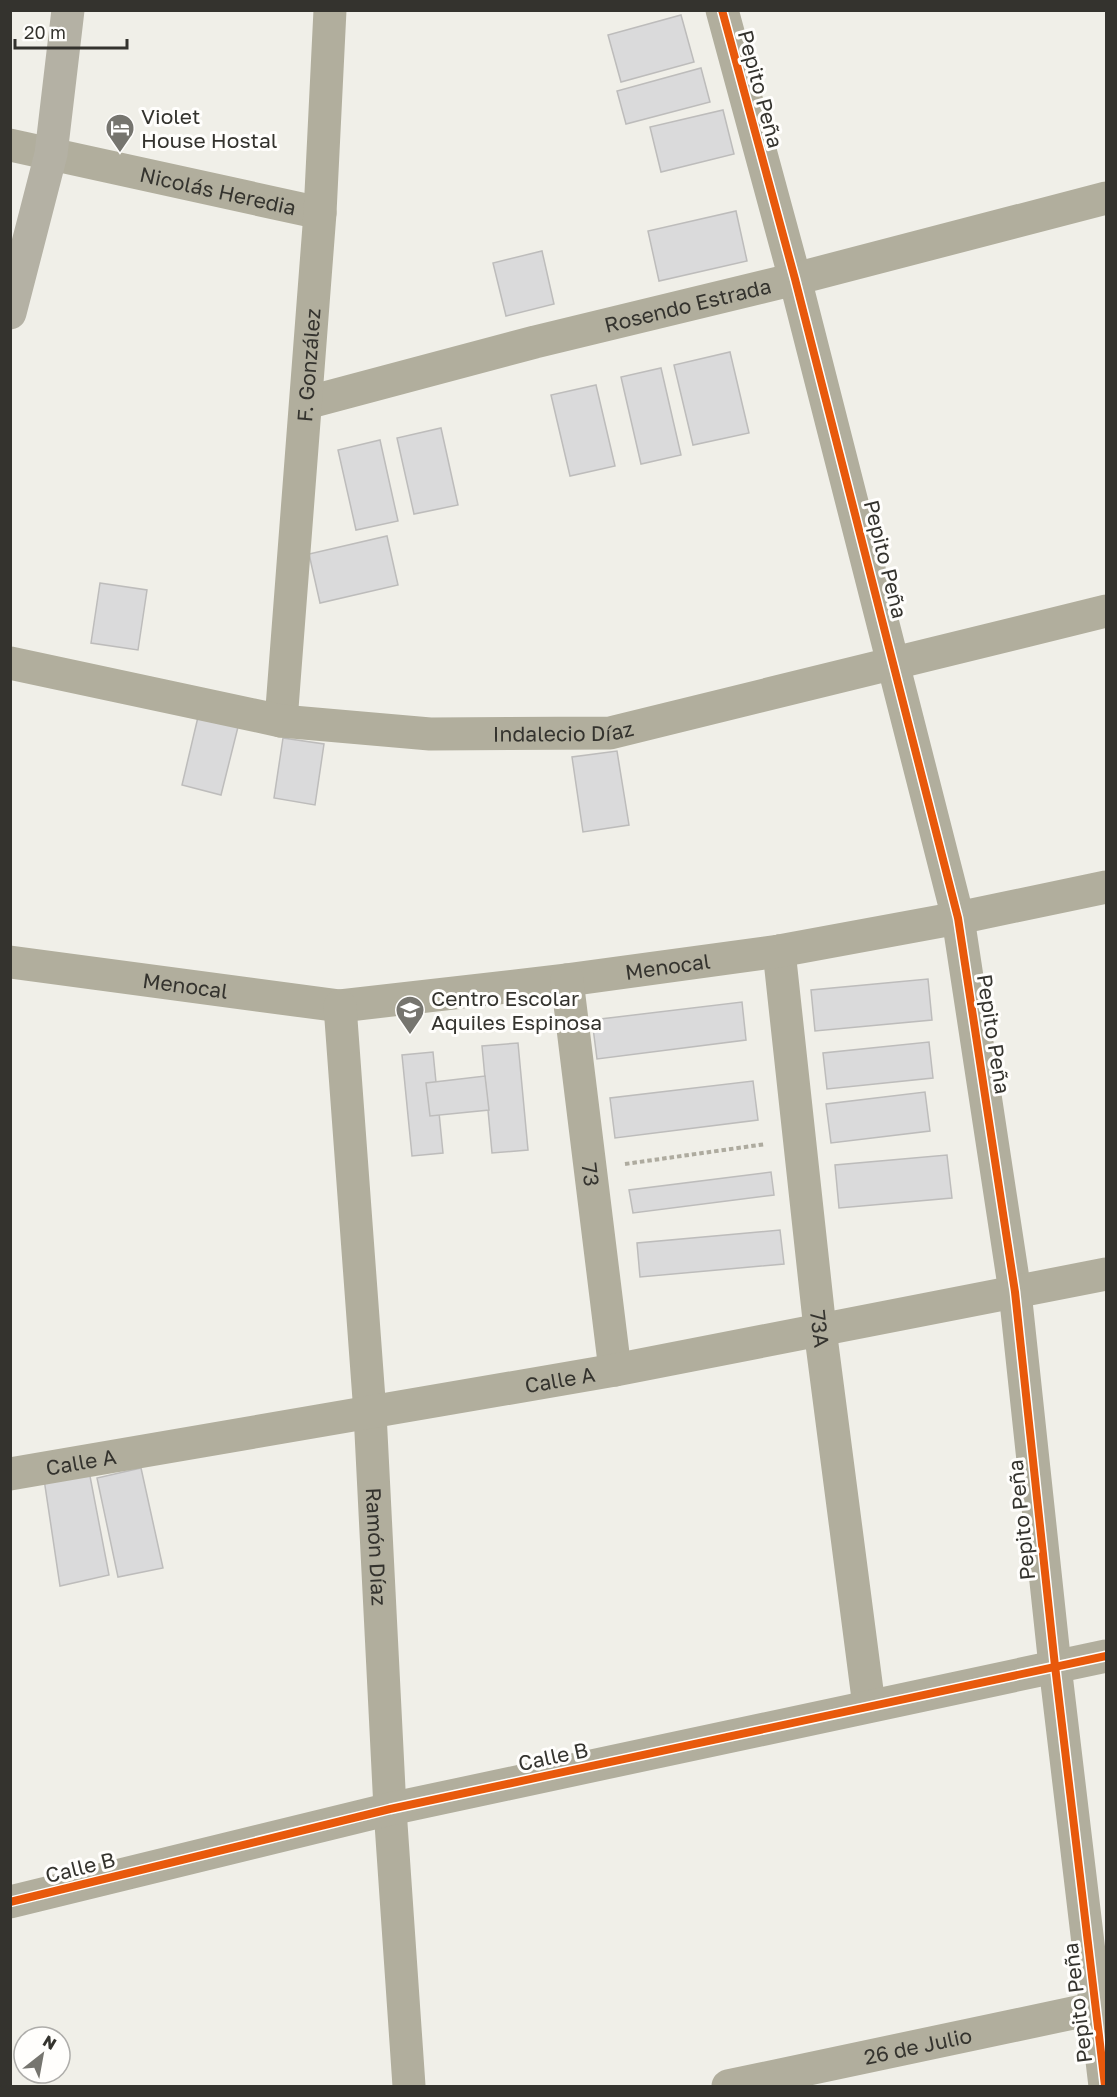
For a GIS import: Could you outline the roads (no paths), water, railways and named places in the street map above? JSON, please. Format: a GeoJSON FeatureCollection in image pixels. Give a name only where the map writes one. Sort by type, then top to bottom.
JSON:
{"type":"FeatureCollection","features":[{"type":"Feature","properties":{"kind":"main road"},"geometry":{"type":"LineString","coordinates":[[10,314],[51,154],[68,10]]}},
{"type":"Feature","properties":{"kind":"street","name":"F. González"},"geometry":{"type":"LineString","coordinates":[[281,721],[320,213],[330,10]]}},
{"type":"Feature","properties":{"kind":"street","name":"Pepito Peña"},"geometry":{"type":"LineString","coordinates":[[722,10],[795,279],[958,918],[1015,1292],[1055,1666],[1102,2007],[1105,2086]]}},
{"type":"Feature","properties":{"kind":"street","name":"Nicolás Heredia"},"geometry":{"type":"LineString","coordinates":[[10,145],[320,213]]}},
{"type":"Feature","properties":{"kind":"street","name":"Rosendo Estrada"},"geometry":{"type":"LineString","coordinates":[[306,403],[535,342],[795,279],[1107,198]]}},
{"type":"Feature","properties":{"kind":"street","name":"Indalecio Díaz"},"geometry":{"type":"LineString","coordinates":[[10,663],[281,721],[430,734],[610,733],[1107,611]]}},
{"type":"Feature","properties":{"kind":"street","name":"Menocal"},"geometry":{"type":"LineString","coordinates":[[10,962],[340,1006],[567,980],[779,951],[958,918],[1107,887]]}},
{"type":"Feature","properties":{"kind":"street","name":"73A"},"geometry":{"type":"LineString","coordinates":[[779,951],[820,1329],[870,1706]]}},
{"type":"Feature","properties":{"kind":"street","name":"73"},"geometry":{"type":"LineString","coordinates":[[567,980],[615,1370]]}},
{"type":"Feature","properties":{"kind":"street","name":"Ramón Díaz"},"geometry":{"type":"LineString","coordinates":[[340,1006],[370,1413],[390,1809],[409,2086]]}},
{"type":"Feature","properties":{"kind":"street","name":"Calle A"},"geometry":{"type":"LineString","coordinates":[[10,1474],[615,1370],[1107,1274]]}},
{"type":"Feature","properties":{"kind":"street","name":"Calle B"},"geometry":{"type":"LineString","coordinates":[[10,1902],[390,1809],[1107,1656]]}},
{"type":"Feature","properties":{"kind":"street","name":"26 de Julio"},"geometry":{"type":"LineString","coordinates":[[745,2085],[1102,2007]]}},
{"type":"Feature","properties":{"kind":"place","name":"Violet House Hostal"},"geometry":{"type":"Point","coordinates":[120,154]}},
{"type":"Feature","properties":{"kind":"place","name":"Centro Escolar Aquiles Espinosa"},"geometry":{"type":"Point","coordinates":[410,1036]}}]}
